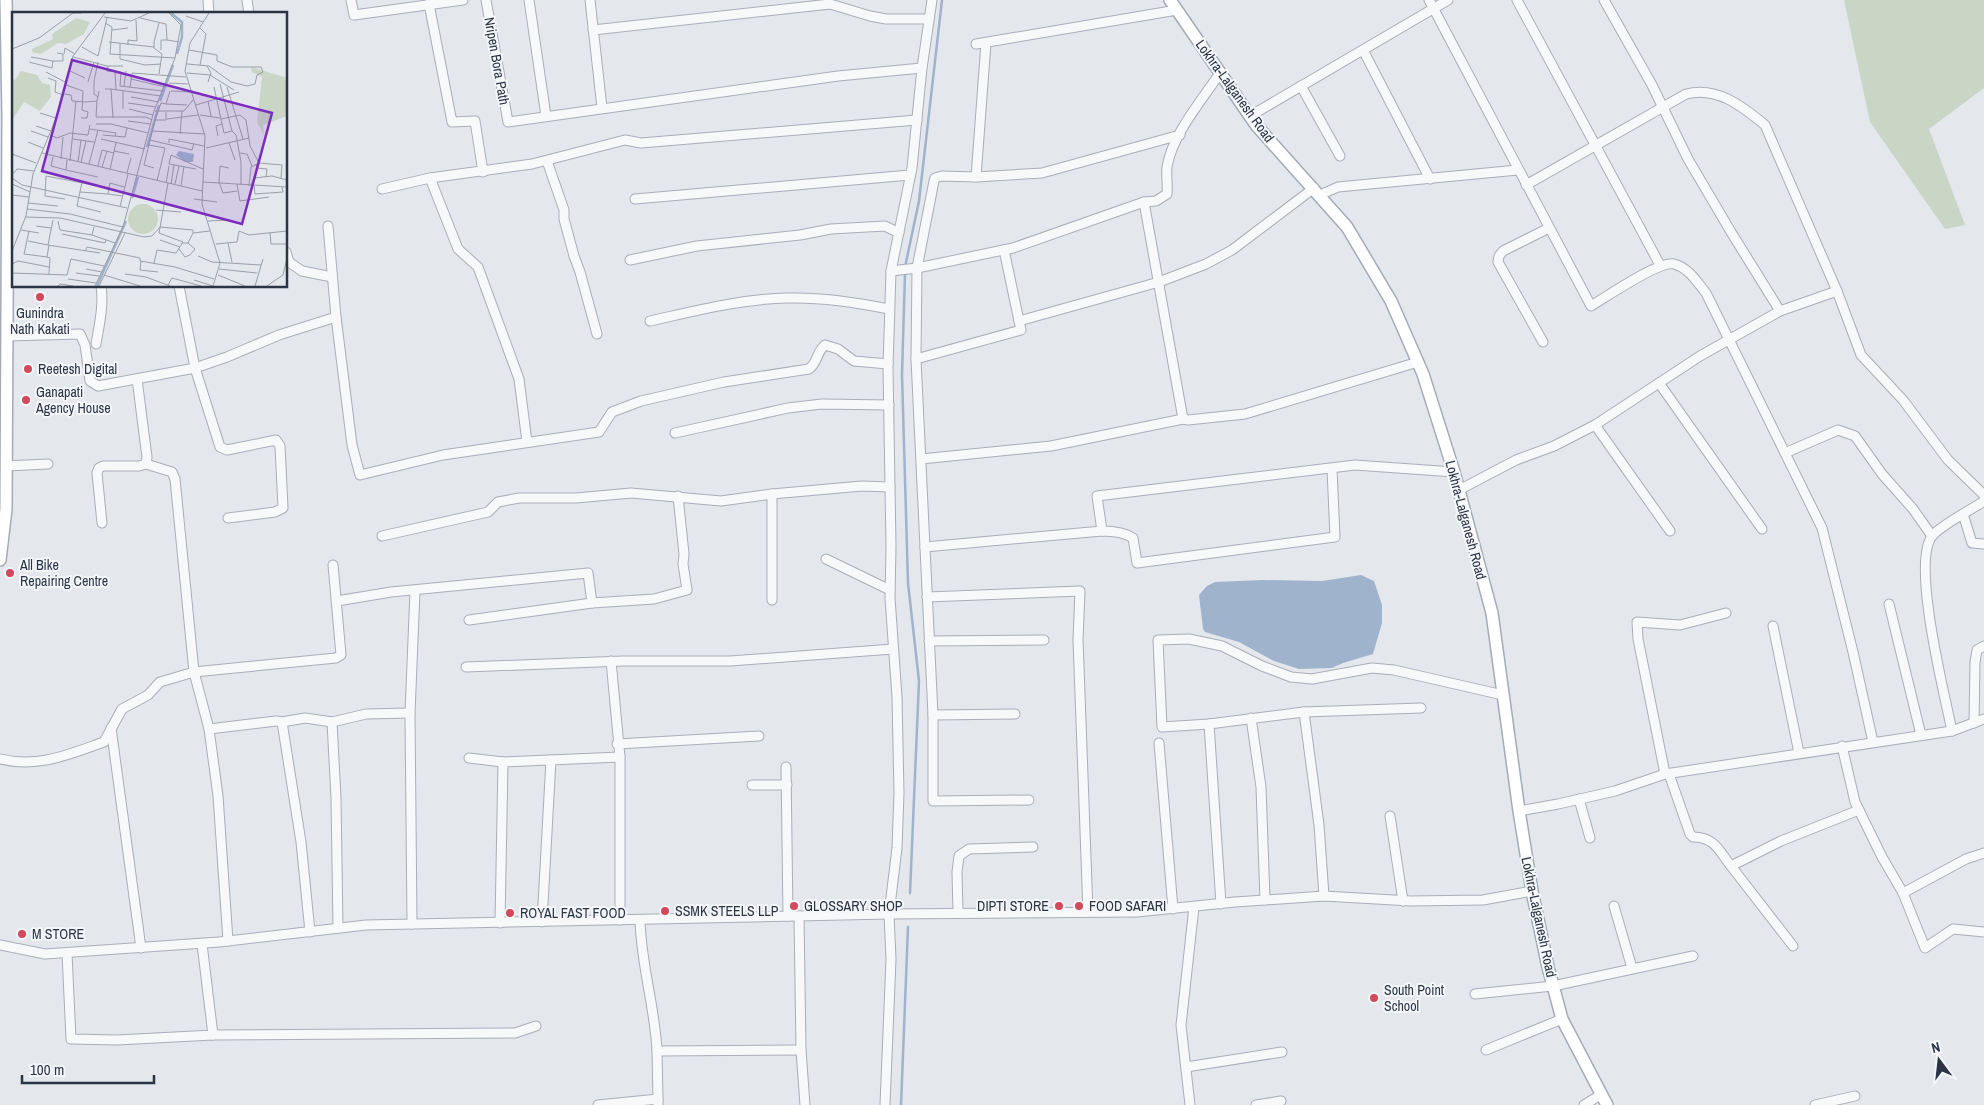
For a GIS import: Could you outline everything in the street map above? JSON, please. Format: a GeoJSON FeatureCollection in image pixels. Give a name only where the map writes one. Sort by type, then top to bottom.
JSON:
{"type":"FeatureCollection","features":[{"type":"Feature","properties":{"kind":"main road"},"geometry":{"type":"LineString","coordinates":[[0,560],[6,509],[3,490],[6,466],[3,350],[7,336],[10,254],[4,229],[11,205],[4,142],[11,110],[6,0]]}},
{"type":"Feature","properties":{"kind":"main road","name":"Lokhra-Lalganesh Road"},"geometry":{"type":"LineString","coordinates":[[1174,5],[1250,116],[1347,227],[1391,301],[1418,362],[1454,472],[1492,613],[1532,891],[1553,986],[1562,1019],[1607,1105]]}},
{"type":"Feature","properties":{"kind":"street"},"geometry":{"type":"LineString","coordinates":[[351,0],[354,15],[463,0]]}},
{"type":"Feature","properties":{"kind":"street","name":"Nripen Bora Path"},"geometry":{"type":"LineString","coordinates":[[486,0],[508,122],[546,116]]}},
{"type":"Feature","properties":{"kind":"street"},"geometry":{"type":"LineString","coordinates":[[529,0],[546,116],[838,76],[922,68]]}},
{"type":"Feature","properties":{"kind":"street"},"geometry":{"type":"LineString","coordinates":[[590,0],[602,108]]}},
{"type":"Feature","properties":{"kind":"street"},"geometry":{"type":"LineString","coordinates":[[885,1105],[892,959],[889,914],[897,848],[899,793],[897,697],[890,590],[889,309],[899,233],[910,175],[928,19],[932,0]]}},
{"type":"Feature","properties":{"kind":"street"},"geometry":{"type":"LineString","coordinates":[[1250,116],[1363,50],[1432,4],[1448,0]]}},
{"type":"Feature","properties":{"kind":"street"},"geometry":{"type":"LineString","coordinates":[[1518,0],[1660,265]]}},
{"type":"Feature","properties":{"kind":"street"},"geometry":{"type":"LineString","coordinates":[[1604,0],[1693,167],[1780,311]]}},
{"type":"Feature","properties":{"kind":"street"},"geometry":{"type":"LineString","coordinates":[[429,4],[452,122],[475,121],[483,172]]}},
{"type":"Feature","properties":{"kind":"street"},"geometry":{"type":"LineString","coordinates":[[593,30],[830,4],[886,19],[928,19]]}},
{"type":"Feature","properties":{"kind":"street"},"geometry":{"type":"LineString","coordinates":[[1432,4],[1591,306],[1660,265],[1674,264],[1688,272],[1706,293],[1822,528],[1873,742]]}},
{"type":"Feature","properties":{"kind":"street"},"geometry":{"type":"LineString","coordinates":[[976,44],[1174,5]]}},
{"type":"Feature","properties":{"kind":"street"},"geometry":{"type":"LineString","coordinates":[[976,177],[986,43]]}},
{"type":"Feature","properties":{"kind":"street"},"geometry":{"type":"LineString","coordinates":[[1363,50],[1430,179]]}},
{"type":"Feature","properties":{"kind":"street"},"geometry":{"type":"LineString","coordinates":[[894,271],[1004,250],[1144,202],[1156,201],[1167,194],[1167,169],[1171,152],[1203,97],[1220,73]]}},
{"type":"Feature","properties":{"kind":"street"},"geometry":{"type":"LineString","coordinates":[[1301,86],[1340,156]]}},
{"type":"Feature","properties":{"kind":"street"},"geometry":{"type":"LineString","coordinates":[[1526,185],[1686,94],[1694,92],[1724,96],[1744,108],[1765,125],[1837,291],[1861,355],[1903,400],[1948,460],[1984,495]]}},
{"type":"Feature","properties":{"kind":"street"},"geometry":{"type":"LineString","coordinates":[[382,189],[430,178],[483,172],[547,161],[625,140],[641,143],[917,120]]}},
{"type":"Feature","properties":{"kind":"street"},"geometry":{"type":"LineString","coordinates":[[1029,800],[933,801],[933,715],[916,359],[916,268],[935,178],[942,176],[976,177],[1042,173],[1180,135]]}},
{"type":"Feature","properties":{"kind":"street"},"geometry":{"type":"LineString","coordinates":[[547,161],[564,210],[564,219],[597,334]]}},
{"type":"Feature","properties":{"kind":"street"},"geometry":{"type":"LineString","coordinates":[[1019,321],[1159,282],[1206,264],[1232,250],[1317,192],[1338,187],[1518,170]]}},
{"type":"Feature","properties":{"kind":"street"},"geometry":{"type":"LineString","coordinates":[[635,199],[910,175]]}},
{"type":"Feature","properties":{"kind":"street"},"geometry":{"type":"LineString","coordinates":[[430,178],[458,249],[478,267],[485,286],[519,379],[527,442]]}},
{"type":"Feature","properties":{"kind":"street"},"geometry":{"type":"LineString","coordinates":[[1144,202],[1183,419]]}},
{"type":"Feature","properties":{"kind":"street"},"geometry":{"type":"LineString","coordinates":[[328,226],[336,317],[352,444],[360,475],[443,455],[599,432],[612,412],[641,401],[724,382],[810,369],[815,364],[818,351],[825,345],[838,349],[854,361],[888,364]]}},
{"type":"Feature","properties":{"kind":"street"},"geometry":{"type":"LineString","coordinates":[[630,260],[697,246],[800,235],[831,229],[885,226],[899,233]]}},
{"type":"Feature","properties":{"kind":"street"},"geometry":{"type":"LineString","coordinates":[[1543,342],[1498,262],[1503,250],[1549,228]]}},
{"type":"Feature","properties":{"kind":"street"},"geometry":{"type":"LineString","coordinates":[[916,359],[1021,330],[1004,250]]}},
{"type":"Feature","properties":{"kind":"street"},"geometry":{"type":"LineString","coordinates":[[288,259],[289,262],[302,270],[332,277]]}},
{"type":"Feature","properties":{"kind":"street"},"geometry":{"type":"LineString","coordinates":[[96,344],[100,319],[101,288]]}},
{"type":"Feature","properties":{"kind":"street"},"geometry":{"type":"LineString","coordinates":[[179,288],[194,368],[220,447],[227,450],[276,440],[280,446],[283,508],[275,512],[228,518]]}},
{"type":"Feature","properties":{"kind":"street"},"geometry":{"type":"LineString","coordinates":[[1459,490],[1516,460],[1554,446],[1595,425],[1730,339],[1780,311],[1837,291]]}},
{"type":"Feature","properties":{"kind":"street"},"geometry":{"type":"LineString","coordinates":[[650,321],[713,308],[786,298],[832,299],[889,309]]}},
{"type":"Feature","properties":{"kind":"street"},"geometry":{"type":"LineString","coordinates":[[7,336],[80,334],[85,345],[90,381],[98,386],[194,368],[226,358],[279,335],[336,317]]}},
{"type":"Feature","properties":{"kind":"street"},"geometry":{"type":"LineString","coordinates":[[921,459],[1051,446],[1183,419],[1245,414],[1418,362]]}},
{"type":"Feature","properties":{"kind":"street"},"geometry":{"type":"LineString","coordinates":[[137,379],[147,456],[146,464]]}},
{"type":"Feature","properties":{"kind":"street"},"geometry":{"type":"LineString","coordinates":[[1659,383],[1762,529]]}},
{"type":"Feature","properties":{"kind":"street"},"geometry":{"type":"LineString","coordinates":[[675,433],[788,408],[822,404],[889,406]]}},
{"type":"Feature","properties":{"kind":"street"},"geometry":{"type":"LineString","coordinates":[[1595,425],[1670,531]]}},
{"type":"Feature","properties":{"kind":"street"},"geometry":{"type":"LineString","coordinates":[[1785,453],[1838,430],[1855,436],[1882,474],[1913,509],[1932,536]]}},
{"type":"Feature","properties":{"kind":"street"},"geometry":{"type":"LineString","coordinates":[[6,466],[48,464]]}},
{"type":"Feature","properties":{"kind":"street"},"geometry":{"type":"LineString","coordinates":[[102,523],[97,473],[99,468],[103,466],[139,466],[146,464],[172,472],[176,479],[194,672],[208,729],[218,796],[228,942]]}},
{"type":"Feature","properties":{"kind":"street"},"geometry":{"type":"LineString","coordinates":[[1102,531],[1097,496],[1355,465],[1454,472]]}},
{"type":"Feature","properties":{"kind":"street"},"geometry":{"type":"LineString","coordinates":[[925,547],[1102,531],[1126,533],[1133,538],[1137,563],[1335,538],[1332,469]]}},
{"type":"Feature","properties":{"kind":"street"},"geometry":{"type":"LineString","coordinates":[[382,536],[488,512],[498,502],[518,498],[576,498],[631,493],[721,501],[772,494],[862,486],[890,488]]}},
{"type":"Feature","properties":{"kind":"street"},"geometry":{"type":"LineString","coordinates":[[772,494],[772,600]]}},
{"type":"Feature","properties":{"kind":"street"},"geometry":{"type":"LineString","coordinates":[[469,620],[592,604],[654,599],[686,590],[678,496]]}},
{"type":"Feature","properties":{"kind":"street"},"geometry":{"type":"LineString","coordinates":[[1952,731],[1934,642],[1924,562],[1926,548],[1932,536],[1984,501]]}},
{"type":"Feature","properties":{"kind":"street"},"geometry":{"type":"LineString","coordinates":[[1963,514],[1972,543],[1984,544]]}},
{"type":"Feature","properties":{"kind":"street"},"geometry":{"type":"LineString","coordinates":[[826,559],[890,590]]}},
{"type":"Feature","properties":{"kind":"street"},"geometry":{"type":"LineString","coordinates":[[0,759],[17,763],[54,760],[104,742],[122,709],[148,695],[160,682],[194,672],[336,658],[341,655],[333,565]]}},
{"type":"Feature","properties":{"kind":"street"},"geometry":{"type":"LineString","coordinates":[[337,601],[391,592],[588,573],[592,604]]}},
{"type":"Feature","properties":{"kind":"street"},"geometry":{"type":"LineString","coordinates":[[412,924],[410,713],[415,591]]}},
{"type":"Feature","properties":{"kind":"street"},"geometry":{"type":"LineString","coordinates":[[927,597],[1080,591],[1078,640],[1088,912]]}},
{"type":"Feature","properties":{"kind":"street"},"geometry":{"type":"LineString","coordinates":[[1889,604],[1921,735]]}},
{"type":"Feature","properties":{"kind":"street"},"geometry":{"type":"LineString","coordinates":[[1726,613],[1680,625],[1637,622],[1638,639],[1667,774],[1690,835],[1711,841],[1793,946]]}},
{"type":"Feature","properties":{"kind":"street"},"geometry":{"type":"LineString","coordinates":[[1773,626],[1799,753]]}},
{"type":"Feature","properties":{"kind":"street"},"geometry":{"type":"LineString","coordinates":[[1421,708],[1304,712],[1208,724],[1162,727],[1158,640],[1189,639],[1222,646],[1262,666],[1291,677],[1312,679],[1372,668],[1394,670],[1503,695]]}},
{"type":"Feature","properties":{"kind":"street"},"geometry":{"type":"LineString","coordinates":[[929,642],[1044,640]]}},
{"type":"Feature","properties":{"kind":"street"},"geometry":{"type":"LineString","coordinates":[[1974,723],[1975,662],[1977,650],[1984,646]]}},
{"type":"Feature","properties":{"kind":"street"},"geometry":{"type":"LineString","coordinates":[[466,667],[611,661],[730,661],[894,649]]}},
{"type":"Feature","properties":{"kind":"street"},"geometry":{"type":"LineString","coordinates":[[611,661],[617,744],[620,757],[620,920]]}},
{"type":"Feature","properties":{"kind":"street"},"geometry":{"type":"LineString","coordinates":[[1304,712],[1323,860],[1324,896]]}},
{"type":"Feature","properties":{"kind":"street"},"geometry":{"type":"LineString","coordinates":[[208,729],[305,718],[332,722],[366,714],[410,713]]}},
{"type":"Feature","properties":{"kind":"street"},"geometry":{"type":"LineString","coordinates":[[933,715],[1014,714]]}},
{"type":"Feature","properties":{"kind":"street"},"geometry":{"type":"LineString","coordinates":[[1251,718],[1261,786],[1265,900]]}},
{"type":"Feature","properties":{"kind":"street"},"geometry":{"type":"LineString","coordinates":[[1519,811],[1615,791],[1667,774],[1842,746],[1952,731],[1984,719]]}},
{"type":"Feature","properties":{"kind":"street"},"geometry":{"type":"LineString","coordinates":[[282,722],[301,842],[310,932]]}},
{"type":"Feature","properties":{"kind":"street"},"geometry":{"type":"LineString","coordinates":[[332,722],[336,798],[338,928]]}},
{"type":"Feature","properties":{"kind":"street"},"geometry":{"type":"LineString","coordinates":[[1208,724],[1221,904]]}},
{"type":"Feature","properties":{"kind":"street"},"geometry":{"type":"LineString","coordinates":[[111,728],[140,948]]}},
{"type":"Feature","properties":{"kind":"street"},"geometry":{"type":"LineString","coordinates":[[617,744],[759,736]]}},
{"type":"Feature","properties":{"kind":"street"},"geometry":{"type":"LineString","coordinates":[[1159,743],[1173,908]]}},
{"type":"Feature","properties":{"kind":"street"},"geometry":{"type":"LineString","coordinates":[[1842,746],[1855,802],[1882,857],[1903,893],[1925,948],[1953,929],[1984,932]]}},
{"type":"Feature","properties":{"kind":"street"},"geometry":{"type":"LineString","coordinates":[[470,758],[503,762],[620,757]]}},
{"type":"Feature","properties":{"kind":"street"},"geometry":{"type":"LineString","coordinates":[[542,922],[551,760]]}},
{"type":"Feature","properties":{"kind":"street"},"geometry":{"type":"LineString","coordinates":[[500,922],[503,762]]}},
{"type":"Feature","properties":{"kind":"street"},"geometry":{"type":"LineString","coordinates":[[786,767],[788,916]]}},
{"type":"Feature","properties":{"kind":"street"},"geometry":{"type":"LineString","coordinates":[[752,786],[786,785]]}},
{"type":"Feature","properties":{"kind":"street"},"geometry":{"type":"LineString","coordinates":[[1579,799],[1590,838]]}},
{"type":"Feature","properties":{"kind":"street"},"geometry":{"type":"LineString","coordinates":[[1731,866],[1781,841],[1859,810]]}},
{"type":"Feature","properties":{"kind":"street"},"geometry":{"type":"LineString","coordinates":[[1390,816],[1403,901]]}},
{"type":"Feature","properties":{"kind":"street"},"geometry":{"type":"LineString","coordinates":[[958,913],[957,872],[959,856],[968,849],[1033,847]]}},
{"type":"Feature","properties":{"kind":"street"},"geometry":{"type":"LineString","coordinates":[[1903,893],[1966,858],[1984,853]]}},
{"type":"Feature","properties":{"kind":"street"},"geometry":{"type":"LineString","coordinates":[[0,946],[45,954],[228,942],[366,925],[889,914],[1137,912],[1324,896],[1403,901],[1482,900],[1532,891]]}},
{"type":"Feature","properties":{"kind":"street"},"geometry":{"type":"LineString","coordinates":[[1614,906],[1632,968]]}},
{"type":"Feature","properties":{"kind":"street"},"geometry":{"type":"LineString","coordinates":[[1190,1105],[1181,1024],[1194,907]]}},
{"type":"Feature","properties":{"kind":"street"},"geometry":{"type":"LineString","coordinates":[[799,916],[801,1050],[805,1105]]}},
{"type":"Feature","properties":{"kind":"street"},"geometry":{"type":"LineString","coordinates":[[598,1105],[658,1102],[654,1013],[642,956],[640,920]]}},
{"type":"Feature","properties":{"kind":"street"},"geometry":{"type":"LineString","coordinates":[[202,944],[213,1035]]}},
{"type":"Feature","properties":{"kind":"street"},"geometry":{"type":"LineString","coordinates":[[67,953],[71,1039],[117,1040],[213,1035],[515,1033],[536,1026]]}},
{"type":"Feature","properties":{"kind":"street"},"geometry":{"type":"LineString","coordinates":[[1475,994],[1553,986],[1632,968],[1659,965],[1693,956]]}},
{"type":"Feature","properties":{"kind":"street"},"geometry":{"type":"LineString","coordinates":[[1486,1050],[1562,1019]]}},
{"type":"Feature","properties":{"kind":"street"},"geometry":{"type":"LineString","coordinates":[[657,1051],[801,1050]]}},
{"type":"Feature","properties":{"kind":"street"},"geometry":{"type":"LineString","coordinates":[[1186,1067],[1282,1052]]}},
{"type":"Feature","properties":{"kind":"street"},"geometry":{"type":"LineString","coordinates":[[1584,1105],[1602,1094]]}},
{"type":"Feature","properties":{"kind":"street"},"geometry":{"type":"LineString","coordinates":[[1815,1105],[1855,1096]]}},
{"type":"Feature","properties":{"kind":"street"},"geometry":{"type":"LineString","coordinates":[[1256,1105],[1281,1101]]}},
{"type":"Feature","properties":{"kind":"green space"},"geometry":{"type":"Polygon","coordinates":[[[1844,0],[1984,0],[1984,88],[1929,129],[1965,225],[1945,229],[1870,122],[1844,0]]]}},
{"type":"Feature","properties":{"kind":"water"},"geometry":{"type":"Polygon","coordinates":[[[1361,575],[1374,581],[1382,605],[1382,623],[1373,654],[1332,668],[1299,669],[1274,661],[1239,642],[1205,632],[1203,629],[1199,595],[1207,586],[1215,582],[1263,580],[1322,581],[1361,575]]]}},
{"type":"Feature","properties":{"kind":"waterway"},"geometry":{"type":"LineString","coordinates":[[905,267],[919,201],[942,0]]}},
{"type":"Feature","properties":{"kind":"waterway"},"geometry":{"type":"LineString","coordinates":[[905,273],[902,375],[908,583],[919,681],[910,893]]}},
{"type":"Feature","properties":{"kind":"waterway"},"geometry":{"type":"LineString","coordinates":[[901,1105],[908,927]]}},
{"type":"Feature","properties":{"kind":"place","name":"Gunindra Nath Kakati"},"geometry":{"type":"Point","coordinates":[40,297]}},
{"type":"Feature","properties":{"kind":"place","name":"Reetesh Digital"},"geometry":{"type":"Point","coordinates":[28,369]}},
{"type":"Feature","properties":{"kind":"place","name":"Ganapati Agency House"},"geometry":{"type":"Point","coordinates":[26,400]}},
{"type":"Feature","properties":{"kind":"place","name":"All Bike Repairing Centre"},"geometry":{"type":"Point","coordinates":[10,573]}},
{"type":"Feature","properties":{"kind":"place","name":"GLOSSARY SHOP"},"geometry":{"type":"Point","coordinates":[794,906]}},
{"type":"Feature","properties":{"kind":"place","name":"DIPTI STORE"},"geometry":{"type":"Point","coordinates":[1059,906]}},
{"type":"Feature","properties":{"kind":"place","name":"FOOD SAFARI"},"geometry":{"type":"Point","coordinates":[1079,906]}},
{"type":"Feature","properties":{"kind":"place","name":"SSMK STEELS LLP"},"geometry":{"type":"Point","coordinates":[665,911]}},
{"type":"Feature","properties":{"kind":"place","name":"ROYAL FAST FOOD"},"geometry":{"type":"Point","coordinates":[510,913]}},
{"type":"Feature","properties":{"kind":"place","name":"M STORE"},"geometry":{"type":"Point","coordinates":[22,934]}},
{"type":"Feature","properties":{"kind":"place","name":"South Point School"},"geometry":{"type":"Point","coordinates":[1374,998]}}]}
